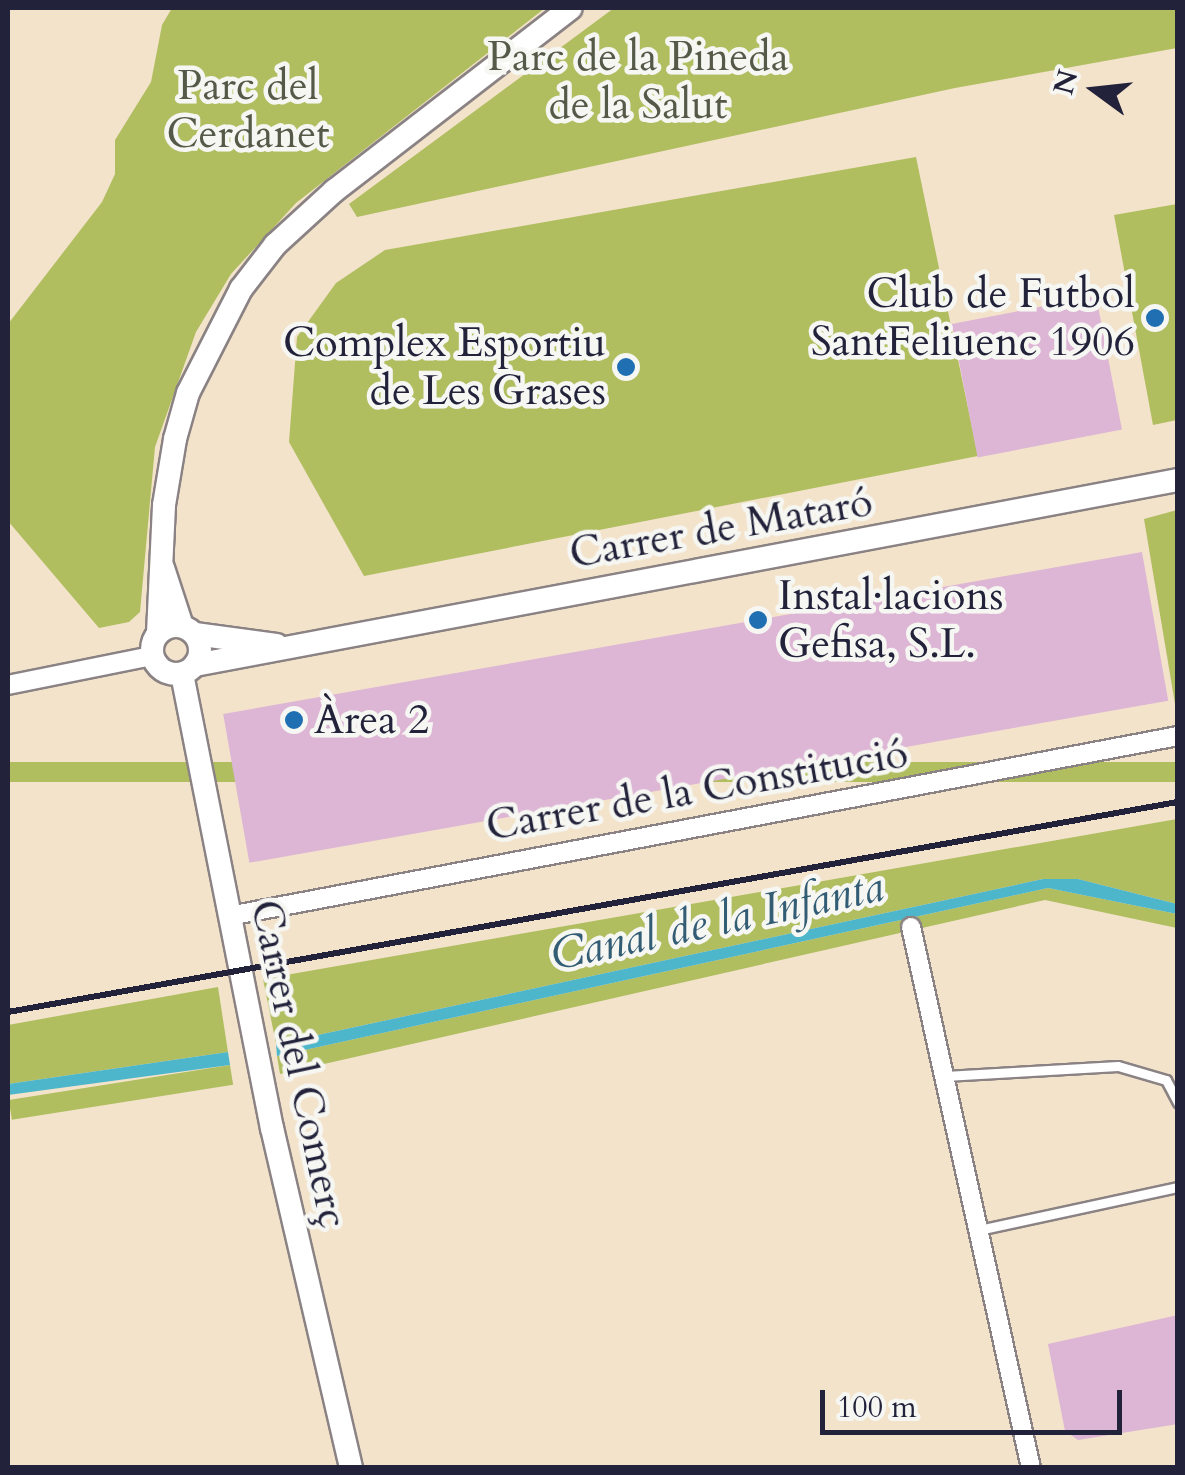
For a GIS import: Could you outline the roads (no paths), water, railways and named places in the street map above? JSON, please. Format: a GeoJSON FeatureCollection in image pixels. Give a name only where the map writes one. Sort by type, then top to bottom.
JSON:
{"type":"FeatureCollection","features":[{"type":"Feature","properties":{"kind":"street"},"geometry":{"type":"LineString","coordinates":[[188,670],[163,671],[155,644],[164,568],[164,505],[175,439],[188,393],[241,289],[275,245],[334,191],[571,8]]}},
{"type":"Feature","properties":{"kind":"street","name":"Carrer de Mataró"},"geometry":{"type":"LineString","coordinates":[[188,670],[235,661],[276,645],[1178,480]]}},
{"type":"Feature","properties":{"kind":"street"},"geometry":{"type":"LineString","coordinates":[[8,686],[155,644],[188,630],[164,568]]}},
{"type":"Feature","properties":{"kind":"street","name":"Carrer de Mataró"},"geometry":{"type":"LineString","coordinates":[[188,630],[276,645]]}},
{"type":"Feature","properties":{"kind":"street","name":"Carrer del Comerç"},"geometry":{"type":"LineString","coordinates":[[188,630],[200,650],[188,670],[229,916],[351,1468]]}},
{"type":"Feature","properties":{"kind":"street","name":"Carrer de la Constitució"},"geometry":{"type":"LineString","coordinates":[[229,916],[1178,736]]}},
{"type":"Feature","properties":{"kind":"street"},"geometry":{"type":"LineString","coordinates":[[911,926],[1031,1468]]}},
{"type":"Feature","properties":{"kind":"lane"},"geometry":{"type":"LineString","coordinates":[[945,1076],[1118,1066],[1166,1080],[1178,1103]]}},
{"type":"Feature","properties":{"kind":"lane"},"geometry":{"type":"LineString","coordinates":[[979,1230],[1178,1187]]}},
{"type":"Feature","properties":{"kind":"water"},"geometry":{"type":"Polygon","coordinates":[[[1043,879],[1078,879],[1177,904],[1177,914],[1048,888],[277,1056],[276,1044],[1043,879]]]}},
{"type":"Feature","properties":{"kind":"water"},"geometry":{"type":"Polygon","coordinates":[[[228,1052],[230,1065],[8,1095],[8,1084],[228,1052]]]}},
{"type":"Feature","properties":{"kind":"railway"},"geometry":{"type":"LineString","coordinates":[[8,1012],[1178,802]]}},
{"type":"Feature","properties":{"kind":"place","name":"Club de Futbol SantFeliuenc 1906"},"geometry":{"type":"Point","coordinates":[1155,318]}},
{"type":"Feature","properties":{"kind":"place","name":"Complex Esportiu de Les Grases"},"geometry":{"type":"Point","coordinates":[626,367]}},
{"type":"Feature","properties":{"kind":"place","name":"Instal·lacions Gefisa, S.L."},"geometry":{"type":"Point","coordinates":[758,620]}},
{"type":"Feature","properties":{"kind":"place","name":"Àrea 2"},"geometry":{"type":"Point","coordinates":[294,720]}},
{"type":"Feature","properties":{"kind":"park label","name":"Parc de la Pineda de la Salut"},"geometry":{"type":"Point","coordinates":[638,81]}},
{"type":"Feature","properties":{"kind":"park label","name":"Parc del Cerdanet"},"geometry":{"type":"Point","coordinates":[248,110]}},
{"type":"Feature","properties":{"kind":"water label","name":"Canal de la Infanta"},"geometry":{"type":"Point","coordinates":[717,921]}}]}
